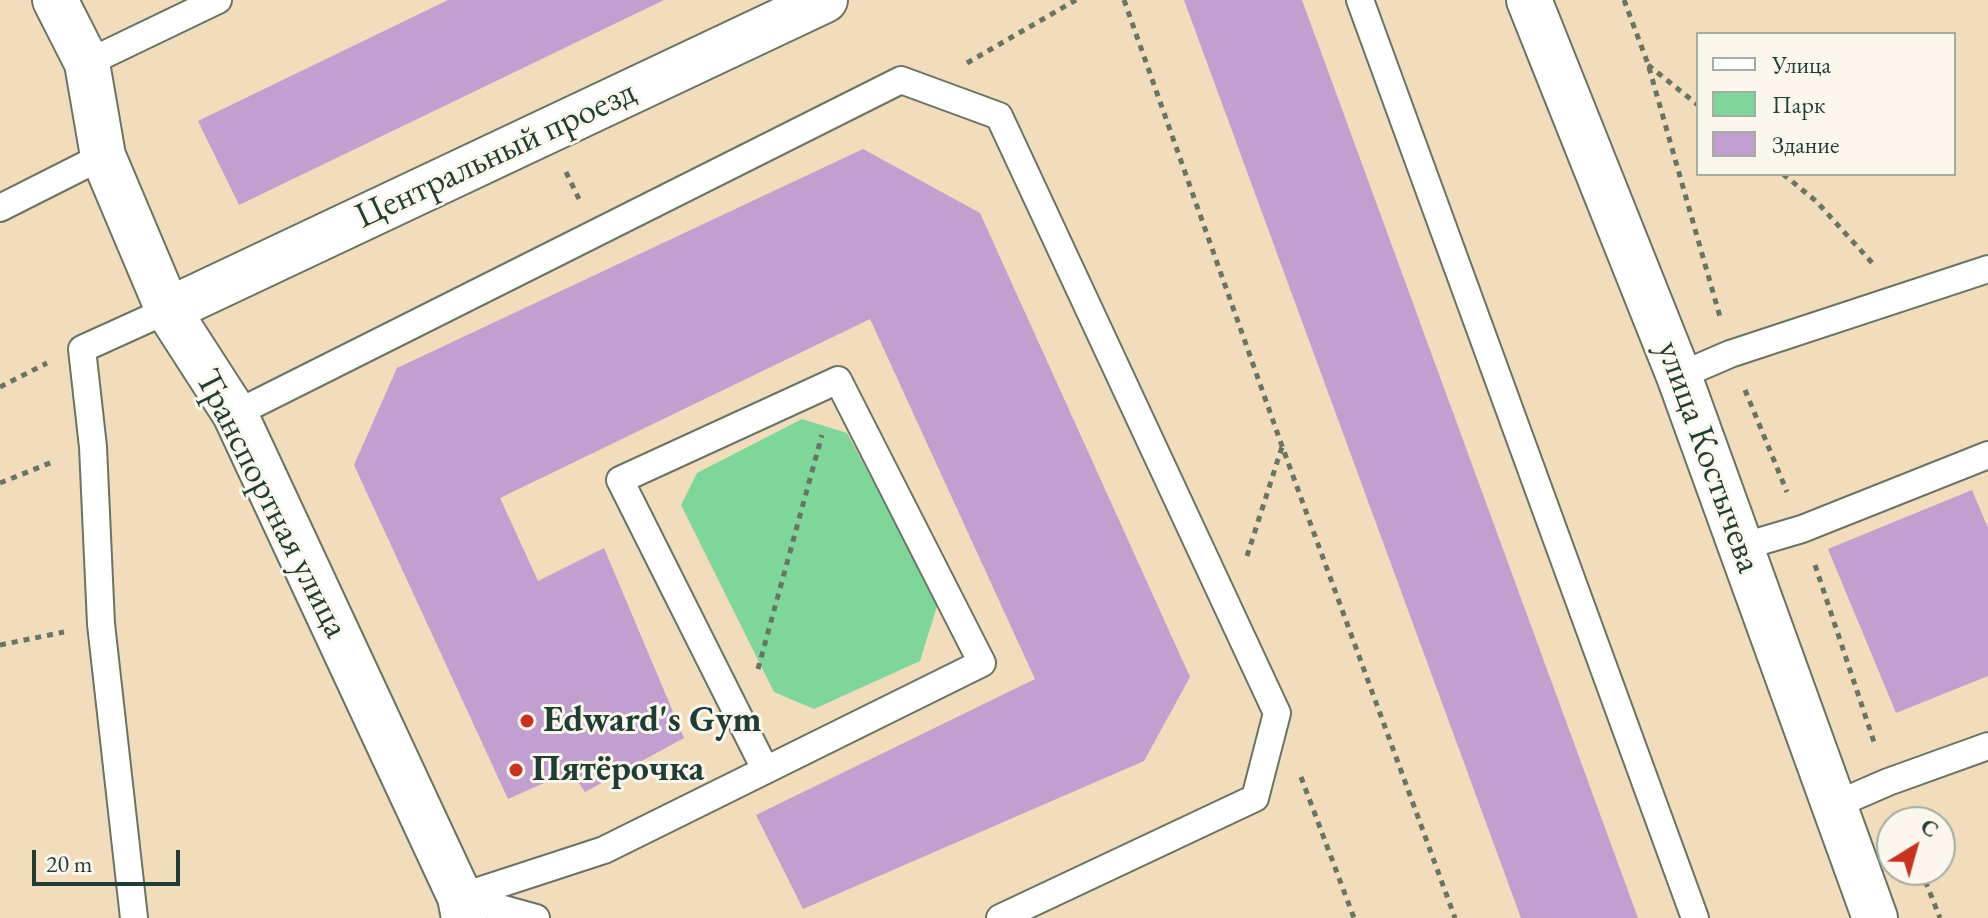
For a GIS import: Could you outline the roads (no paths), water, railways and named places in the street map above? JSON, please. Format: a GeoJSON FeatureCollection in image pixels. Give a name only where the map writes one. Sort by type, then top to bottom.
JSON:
{"type":"FeatureCollection","features":[{"type":"Feature","properties":{"kind":"street","name":"Транспортная улица"},"geometry":{"type":"LineString","coordinates":[[55,0],[87,63],[103,156],[168,310],[235,414],[462,907]]}},
{"type":"Feature","properties":{"kind":"street","name":"Центральный проезд"},"geometry":{"type":"LineString","coordinates":[[168,310],[825,0]]}},
{"type":"Feature","properties":{"kind":"street","name":"улица Костычева"},"geometry":{"type":"LineString","coordinates":[[1529,0],[1679,376],[1875,918]]}},
{"type":"Feature","properties":{"kind":"lane"},"geometry":{"type":"LineString","coordinates":[[87,63],[218,0]]}},
{"type":"Feature","properties":{"kind":"lane"},"geometry":{"type":"LineString","coordinates":[[1360,0],[1695,918]]}},
{"type":"Feature","properties":{"kind":"lane"},"geometry":{"type":"LineString","coordinates":[[235,414],[901,80],[999,116],[1277,713],[1255,798],[1000,918]]}},
{"type":"Feature","properties":{"kind":"lane"},"geometry":{"type":"LineString","coordinates":[[0,208],[103,156]]}},
{"type":"Feature","properties":{"kind":"lane"},"geometry":{"type":"LineString","coordinates":[[1679,376],[1730,354],[1988,269]]}},
{"type":"Feature","properties":{"kind":"lane"},"geometry":{"type":"LineString","coordinates":[[134,918],[101,624],[93,447],[82,349],[168,310]]}},
{"type":"Feature","properties":{"kind":"lane"},"geometry":{"type":"LineString","coordinates":[[462,907],[604,850],[982,663],[838,380],[620,480],[765,769]]}},
{"type":"Feature","properties":{"kind":"lane"},"geometry":{"type":"LineString","coordinates":[[1741,547],[1802,529],[1988,455]]}},
{"type":"Feature","properties":{"kind":"lane"},"geometry":{"type":"LineString","coordinates":[[1835,805],[1988,746]]}},
{"type":"Feature","properties":{"kind":"lane"},"geometry":{"type":"LineString","coordinates":[[462,907],[536,918]]}},
{"type":"Feature","properties":{"kind":"place","name":"Edward's Gym"},"geometry":{"type":"Point","coordinates":[527,721]}},
{"type":"Feature","properties":{"kind":"place","name":"Пятёрочка"},"geometry":{"type":"Point","coordinates":[516,770]}}]}
